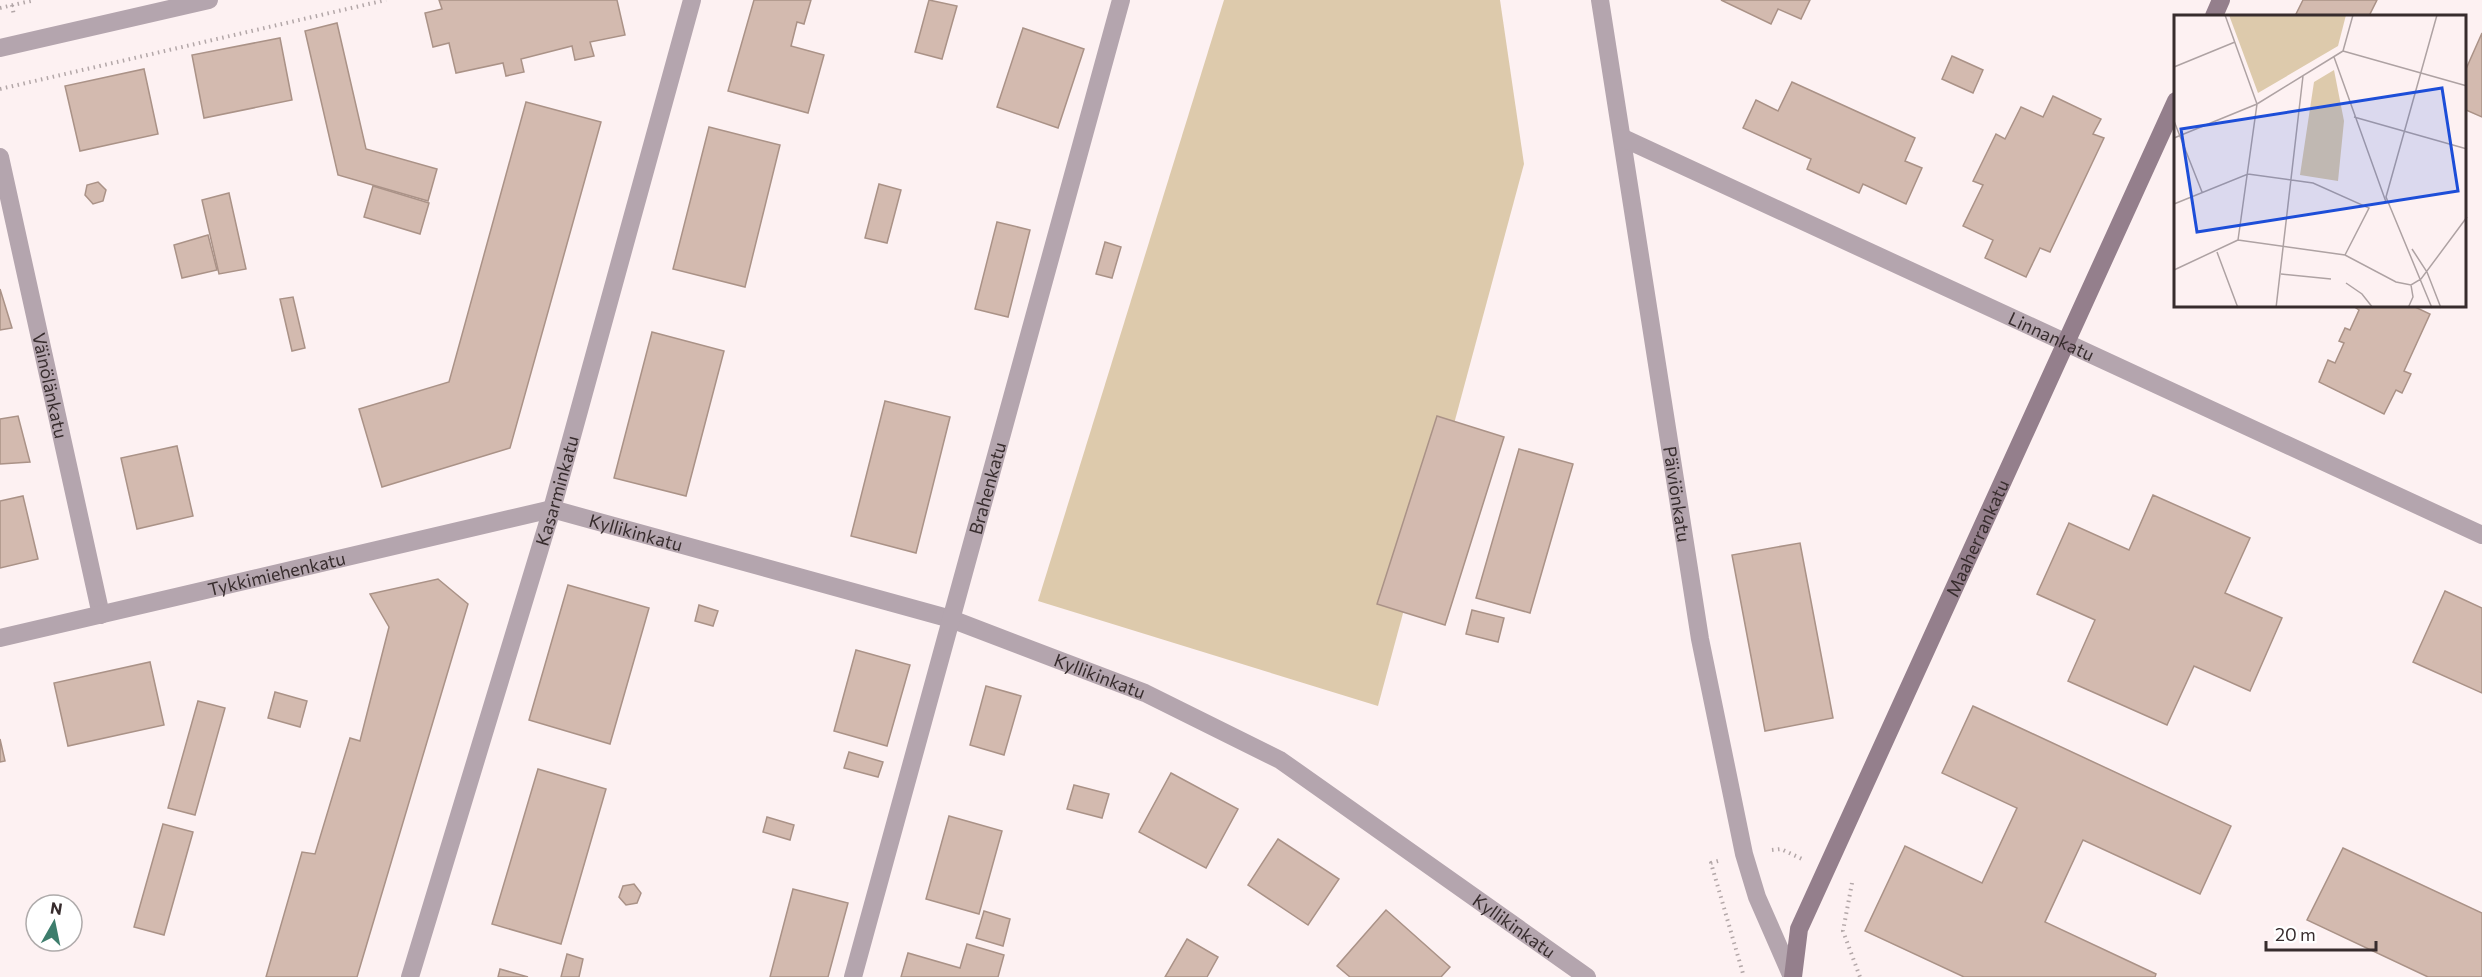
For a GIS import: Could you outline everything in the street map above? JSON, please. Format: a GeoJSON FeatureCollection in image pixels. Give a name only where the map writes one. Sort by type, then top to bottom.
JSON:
{"type":"FeatureCollection","features":[{"type":"Feature","properties":{"kind":"main road"},"geometry":{"type":"LineString","coordinates":[[2214,15],[2221,0]]}},
{"type":"Feature","properties":{"kind":"main road","name":"Maaherrankatu"},"geometry":{"type":"LineString","coordinates":[[1792,977],[1799,929],[2174,105]]}},
{"type":"Feature","properties":{"kind":"street"},"geometry":{"type":"LineString","coordinates":[[0,48],[209,0]]}},
{"type":"Feature","properties":{"kind":"street","name":"Kasarminkatu"},"geometry":{"type":"LineString","coordinates":[[410,977],[552,509],[692,0]]}},
{"type":"Feature","properties":{"kind":"street","name":"Brahenkatu"},"geometry":{"type":"LineString","coordinates":[[853,977],[1121,0]]}},
{"type":"Feature","properties":{"kind":"street","name":"Päiviönkatu"},"geometry":{"type":"LineString","coordinates":[[1600,0],[1704,662],[1743,854],[1757,897],[1792,977]]}},
{"type":"Feature","properties":{"kind":"street","name":"Linnankatu"},"geometry":{"type":"LineString","coordinates":[[1623,138],[2482,535]]}},
{"type":"Feature","properties":{"kind":"street","name":"Väinölänkatu"},"geometry":{"type":"LineString","coordinates":[[0,157],[101,615]]}},
{"type":"Feature","properties":{"kind":"street","name":"Tykkimiehenkatu"},"geometry":{"type":"LineString","coordinates":[[0,638],[552,509]]}},
{"type":"Feature","properties":{"kind":"street","name":"Kyllikinkatu"},"geometry":{"type":"LineString","coordinates":[[552,509],[951,619],[1145,693],[1280,760],[1587,977]]}},
{"type":"Feature","properties":{"kind":"path"},"geometry":{"type":"LineString","coordinates":[[0,8],[35,0]]}},
{"type":"Feature","properties":{"kind":"path"},"geometry":{"type":"LineString","coordinates":[[0,89],[386,0]]}},
{"type":"Feature","properties":{"kind":"path"},"geometry":{"type":"LineString","coordinates":[[1711,863],[1744,977]]}},
{"type":"Feature","properties":{"kind":"shaded area"},"geometry":{"type":"Polygon","coordinates":[[[1224,0],[1500,0],[1524,164],[1378,706],[1038,601],[1224,0]]]}},
{"type":"Feature","properties":{"kind":"building"},"geometry":{"type":"Polygon","coordinates":[[[439,0],[617,0],[625,35],[590,42],[594,56],[575,60],[572,46],[521,59],[524,72],[506,76],[503,63],[456,73],[449,43],[433,47],[425,13],[442,9],[439,0]]]}},
{"type":"Feature","properties":{"kind":"building"},"geometry":{"type":"Polygon","coordinates":[[[754,0],[811,0],[804,24],[797,22],[791,46],[824,55],[808,113],[728,91],[754,0]]]}},
{"type":"Feature","properties":{"kind":"building"},"geometry":{"type":"Polygon","coordinates":[[[929,0],[957,6],[942,59],[915,52],[929,0]]]}},
{"type":"Feature","properties":{"kind":"building"},"geometry":{"type":"Polygon","coordinates":[[[1721,0],[1810,0],[1801,19],[1778,9],[1771,24],[1721,0]]]}},
{"type":"Feature","properties":{"kind":"building"},"geometry":{"type":"Polygon","coordinates":[[[2303,0],[2377,0],[2370,15],[2296,15],[2303,0]]]}},
{"type":"Feature","properties":{"kind":"building"},"geometry":{"type":"Polygon","coordinates":[[[337,23],[366,149],[437,169],[428,201],[338,175],[305,31],[337,23]]]}},
{"type":"Feature","properties":{"kind":"building"},"geometry":{"type":"Polygon","coordinates":[[[1023,28],[1084,49],[1058,128],[997,107],[1023,28]]]}},
{"type":"Feature","properties":{"kind":"building"},"geometry":{"type":"Polygon","coordinates":[[[2482,33],[2482,117],[2467,110],[2467,67],[2482,33]]]}},
{"type":"Feature","properties":{"kind":"building"},"geometry":{"type":"Polygon","coordinates":[[[280,38],[292,100],[204,118],[192,55],[280,38]]]}},
{"type":"Feature","properties":{"kind":"building"},"geometry":{"type":"Polygon","coordinates":[[[1952,56],[1983,70],[1973,93],[1942,79],[1952,56]]]}},
{"type":"Feature","properties":{"kind":"building"},"geometry":{"type":"Polygon","coordinates":[[[144,69],[158,134],[80,151],[65,86],[144,69]]]}},
{"type":"Feature","properties":{"kind":"building"},"geometry":{"type":"Polygon","coordinates":[[[1792,82],[1915,138],[1905,161],[1922,168],[1906,204],[1863,184],[1859,193],[1807,169],[1811,159],[1743,128],[1756,100],[1778,111],[1792,82]]]}},
{"type":"Feature","properties":{"kind":"building"},"geometry":{"type":"Polygon","coordinates":[[[2053,96],[2101,119],[2093,134],[2104,138],[2050,252],[2040,248],[2026,277],[1985,258],[1993,240],[1963,226],[1983,185],[1973,181],[1996,134],[2005,139],[2021,107],[2043,117],[2053,96]]]}},
{"type":"Feature","properties":{"kind":"building"},"geometry":{"type":"Polygon","coordinates":[[[526,102],[601,122],[510,448],[382,487],[359,409],[449,382],[526,102]]]}},
{"type":"Feature","properties":{"kind":"building"},"geometry":{"type":"Polygon","coordinates":[[[709,127],[780,145],[745,287],[673,269],[709,127]]]}},
{"type":"Feature","properties":{"kind":"building"},"geometry":{"type":"Polygon","coordinates":[[[98,182],[106,190],[103,201],[93,204],[85,195],[87,185],[98,182]]]}},
{"type":"Feature","properties":{"kind":"building"},"geometry":{"type":"Polygon","coordinates":[[[879,184],[901,190],[887,243],[865,238],[879,184]]]}},
{"type":"Feature","properties":{"kind":"building"},"geometry":{"type":"Polygon","coordinates":[[[373,186],[429,203],[420,234],[364,217],[373,186]]]}},
{"type":"Feature","properties":{"kind":"building"},"geometry":{"type":"Polygon","coordinates":[[[229,193],[246,269],[219,274],[202,200],[229,193]]]}},
{"type":"Feature","properties":{"kind":"building"},"geometry":{"type":"Polygon","coordinates":[[[997,222],[1030,230],[1008,317],[975,309],[997,222]]]}},
{"type":"Feature","properties":{"kind":"building"},"geometry":{"type":"Polygon","coordinates":[[[208,235],[217,270],[182,278],[174,245],[208,235]]]}},
{"type":"Feature","properties":{"kind":"building"},"geometry":{"type":"Polygon","coordinates":[[[1105,242],[1121,247],[1112,278],[1096,274],[1105,242]]]}},
{"type":"Feature","properties":{"kind":"building"},"geometry":{"type":"Polygon","coordinates":[[[0,289],[12,328],[0,330],[0,289]]]}},
{"type":"Feature","properties":{"kind":"building"},"geometry":{"type":"Polygon","coordinates":[[[293,297],[305,348],[292,351],[280,299],[293,297]]]}},
{"type":"Feature","properties":{"kind":"building"},"geometry":{"type":"Polygon","coordinates":[[[2356,308],[2417,308],[2430,314],[2404,371],[2411,374],[2402,393],[2396,390],[2384,414],[2319,382],[2328,360],[2335,363],[2344,343],[2339,341],[2345,328],[2350,330],[2359,310],[2356,308]]]}},
{"type":"Feature","properties":{"kind":"building"},"geometry":{"type":"Polygon","coordinates":[[[652,332],[724,351],[686,496],[614,478],[652,332]]]}},
{"type":"Feature","properties":{"kind":"building"},"geometry":{"type":"Polygon","coordinates":[[[885,401],[950,417],[916,553],[851,536],[885,401]]]}},
{"type":"Feature","properties":{"kind":"building"},"geometry":{"type":"Polygon","coordinates":[[[18,416],[30,462],[0,464],[0,419],[18,416]]]}},
{"type":"Feature","properties":{"kind":"building"},"geometry":{"type":"Polygon","coordinates":[[[1437,416],[1504,437],[1445,625],[1377,604],[1437,416]]]}},
{"type":"Feature","properties":{"kind":"building"},"geometry":{"type":"Polygon","coordinates":[[[177,446],[193,516],[137,529],[121,458],[177,446]]]}},
{"type":"Feature","properties":{"kind":"building"},"geometry":{"type":"Polygon","coordinates":[[[1519,449],[1573,464],[1530,613],[1476,598],[1519,449]]]}},
{"type":"Feature","properties":{"kind":"building"},"geometry":{"type":"Polygon","coordinates":[[[2153,495],[2250,538],[2225,593],[2282,618],[2250,691],[2194,666],[2167,725],[2068,681],[2095,620],[2037,594],[2069,523],[2129,550],[2153,495]]]}},
{"type":"Feature","properties":{"kind":"building"},"geometry":{"type":"Polygon","coordinates":[[[23,496],[38,559],[0,568],[0,501],[23,496]]]}},
{"type":"Feature","properties":{"kind":"building"},"geometry":{"type":"Polygon","coordinates":[[[1800,543],[1833,718],[1765,731],[1732,555],[1800,543]]]}},
{"type":"Feature","properties":{"kind":"building"},"geometry":{"type":"Polygon","coordinates":[[[438,579],[468,604],[357,977],[266,977],[302,852],[315,854],[350,738],[360,741],[389,627],[370,594],[438,579]]]}},
{"type":"Feature","properties":{"kind":"building"},"geometry":{"type":"Polygon","coordinates":[[[568,585],[649,608],[610,744],[529,720],[568,585]]]}},
{"type":"Feature","properties":{"kind":"building"},"geometry":{"type":"Polygon","coordinates":[[[2445,591],[2482,608],[2482,693],[2413,662],[2445,591]]]}},
{"type":"Feature","properties":{"kind":"building"},"geometry":{"type":"Polygon","coordinates":[[[699,605],[718,611],[713,626],[695,621],[699,605]]]}},
{"type":"Feature","properties":{"kind":"building"},"geometry":{"type":"Polygon","coordinates":[[[1472,610],[1504,618],[1498,642],[1466,634],[1472,610]]]}},
{"type":"Feature","properties":{"kind":"building"},"geometry":{"type":"Polygon","coordinates":[[[856,650],[910,665],[887,746],[834,731],[856,650]]]}},
{"type":"Feature","properties":{"kind":"building"},"geometry":{"type":"Polygon","coordinates":[[[150,662],[164,725],[68,746],[54,683],[150,662]]]}},
{"type":"Feature","properties":{"kind":"building"},"geometry":{"type":"Polygon","coordinates":[[[986,686],[1021,696],[1004,755],[970,745],[986,686]]]}},
{"type":"Feature","properties":{"kind":"building"},"geometry":{"type":"Polygon","coordinates":[[[275,692],[307,701],[300,727],[268,718],[275,692]]]}},
{"type":"Feature","properties":{"kind":"building"},"geometry":{"type":"Polygon","coordinates":[[[198,701],[225,708],[195,815],[168,808],[198,701]]]}},
{"type":"Feature","properties":{"kind":"building"},"geometry":{"type":"Polygon","coordinates":[[[1973,706],[2231,826],[2200,894],[2083,840],[2045,922],[2156,974],[2155,977],[1964,977],[1865,931],[1905,846],[1982,883],[2017,808],[1942,773],[1973,706]]]}},
{"type":"Feature","properties":{"kind":"building"},"geometry":{"type":"Polygon","coordinates":[[[0,739],[5,761],[0,762],[0,739]]]}},
{"type":"Feature","properties":{"kind":"building"},"geometry":{"type":"Polygon","coordinates":[[[849,752],[883,762],[878,777],[844,768],[849,752]]]}},
{"type":"Feature","properties":{"kind":"building"},"geometry":{"type":"Polygon","coordinates":[[[538,769],[606,789],[561,944],[492,924],[538,769]]]}},
{"type":"Feature","properties":{"kind":"building"},"geometry":{"type":"Polygon","coordinates":[[[1171,773],[1238,809],[1206,868],[1139,832],[1171,773]]]}},
{"type":"Feature","properties":{"kind":"building"},"geometry":{"type":"Polygon","coordinates":[[[1074,785],[1109,794],[1102,818],[1067,809],[1074,785]]]}},
{"type":"Feature","properties":{"kind":"building"},"geometry":{"type":"Polygon","coordinates":[[[949,816],[1002,831],[979,914],[926,899],[949,816]]]}},
{"type":"Feature","properties":{"kind":"building"},"geometry":{"type":"Polygon","coordinates":[[[767,817],[794,825],[790,840],[763,832],[767,817]]]}},
{"type":"Feature","properties":{"kind":"building"},"geometry":{"type":"Polygon","coordinates":[[[163,824],[193,832],[164,935],[134,927],[163,824]]]}},
{"type":"Feature","properties":{"kind":"building"},"geometry":{"type":"Polygon","coordinates":[[[1278,839],[1339,879],[1308,925],[1248,885],[1278,839]]]}},
{"type":"Feature","properties":{"kind":"building"},"geometry":{"type":"Polygon","coordinates":[[[2343,848],[2482,913],[2482,977],[2428,977],[2307,920],[2343,848]]]}},
{"type":"Feature","properties":{"kind":"building"},"geometry":{"type":"Polygon","coordinates":[[[634,884],[641,893],[637,903],[626,905],[619,897],[623,886],[634,884]]]}},
{"type":"Feature","properties":{"kind":"building"},"geometry":{"type":"Polygon","coordinates":[[[793,889],[848,903],[828,977],[770,977],[793,889]]]}},
{"type":"Feature","properties":{"kind":"building"},"geometry":{"type":"Polygon","coordinates":[[[1386,910],[1450,967],[1441,977],[1350,977],[1337,966],[1386,910]]]}},
{"type":"Feature","properties":{"kind":"building"},"geometry":{"type":"Polygon","coordinates":[[[984,911],[1010,919],[1003,946],[976,938],[984,911]]]}},
{"type":"Feature","properties":{"kind":"building"},"geometry":{"type":"Polygon","coordinates":[[[1187,939],[1218,957],[1207,977],[1165,977],[1187,939]]]}},
{"type":"Feature","properties":{"kind":"building"},"geometry":{"type":"Polygon","coordinates":[[[967,944],[1004,955],[998,977],[901,977],[908,953],[960,968],[967,944]]]}},
{"type":"Feature","properties":{"kind":"building"},"geometry":{"type":"Polygon","coordinates":[[[567,954],[583,959],[579,977],[561,977],[567,954]]]}},
{"type":"Feature","properties":{"kind":"building"},"geometry":{"type":"Polygon","coordinates":[[[500,969],[528,977],[498,977],[500,969]]]}}]}
